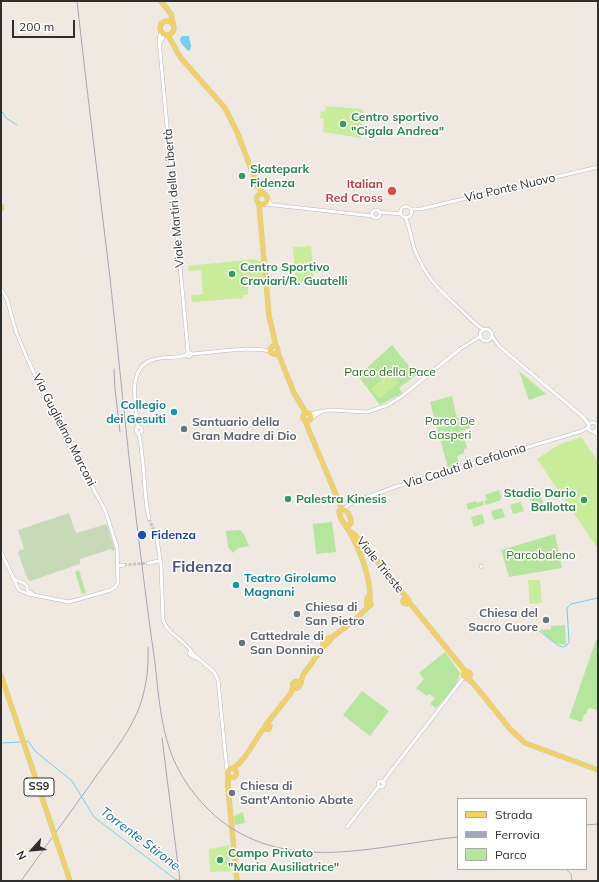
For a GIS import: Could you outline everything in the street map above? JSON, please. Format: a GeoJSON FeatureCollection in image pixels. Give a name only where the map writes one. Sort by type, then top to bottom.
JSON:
{"type":"FeatureCollection","features":[{"type":"Feature","properties":{"kind":"main road"},"geometry":{"type":"LineString","coordinates":[[160,1],[170,13],[174,28],[166,34]]}},
{"type":"Feature","properties":{"kind":"main road"},"geometry":{"type":"LineString","coordinates":[[170,13],[167,22],[161,25],[180,57],[225,108],[234,125],[258,186],[268,201],[262,204]]}},
{"type":"Feature","properties":{"kind":"main road"},"geometry":{"type":"LineString","coordinates":[[167,22],[172,24]]}},
{"type":"Feature","properties":{"kind":"main road"},"geometry":{"type":"LineString","coordinates":[[262,204],[257,199],[263,195]]}},
{"type":"Feature","properties":{"kind":"main road"},"geometry":{"type":"LineString","coordinates":[[262,204],[260,213],[266,293],[274,338],[274,350],[282,362],[294,393],[308,417],[312,436],[338,502],[351,521],[347,525]]}},
{"type":"Feature","properties":{"kind":"main road"},"geometry":{"type":"LineString","coordinates":[[237,881],[229,793],[229,784],[234,777],[230,777],[231,771],[242,760],[267,727],[324,645],[329,643],[330,638],[363,612],[368,605],[370,589],[368,574],[352,535],[347,525],[341,519],[343,510]]}},
{"type":"Feature","properties":{"kind":"main road","name":"Viale Trieste"},"geometry":{"type":"LineString","coordinates":[[352,535],[356,536],[466,676],[514,734],[525,743],[598,770]]}},
{"type":"Feature","properties":{"kind":"main road","name":"SS9"},"geometry":{"type":"LineString","coordinates":[[1,675],[70,881]]}},
{"type":"Feature","properties":{"kind":"main road"},"geometry":{"type":"LineString","coordinates":[[229,793],[231,771]]}},
{"type":"Feature","properties":{"kind":"street","name":"Viale Martiri della Libertà"},"geometry":{"type":"LineString","coordinates":[[166,34],[159,38],[189,354]]}},
{"type":"Feature","properties":{"kind":"street","name":"Via Ponte Nuovo"},"geometry":{"type":"LineString","coordinates":[[405,217],[421,209],[598,167]]}},
{"type":"Feature","properties":{"kind":"street"},"geometry":{"type":"LineString","coordinates":[[263,195],[270,204],[276,206]]}},
{"type":"Feature","properties":{"kind":"street"},"geometry":{"type":"LineString","coordinates":[[262,204],[367,216],[373,215]]}},
{"type":"Feature","properties":{"kind":"street","name":"Via Ponte Nuovo"},"geometry":{"type":"LineString","coordinates":[[391,213],[406,206],[411,209],[421,209]]}},
{"type":"Feature","properties":{"kind":"street"},"geometry":{"type":"LineString","coordinates":[[401,209],[402,214],[409,226],[416,254],[427,275],[439,289],[474,323],[484,330],[490,331],[499,346]]}},
{"type":"Feature","properties":{"kind":"street"},"geometry":{"type":"LineString","coordinates":[[409,226],[408,222],[411,209]]}},
{"type":"Feature","properties":{"kind":"street","name":"Via Ponte Nuovo"},"geometry":{"type":"LineString","coordinates":[[380,214],[377,218],[373,215],[375,211],[380,214],[402,214]]}},
{"type":"Feature","properties":{"kind":"street","name":"Via Guglielmo Marconi"},"geometry":{"type":"LineString","coordinates":[[1,289],[7,299],[18,337],[33,372],[57,422],[105,510],[117,547],[118,583],[111,590],[69,602],[35,596],[22,592]]}},
{"type":"Feature","properties":{"kind":"street"},"geometry":{"type":"LineString","coordinates":[[474,323],[484,341]]}},
{"type":"Feature","properties":{"kind":"street"},"geometry":{"type":"LineString","coordinates":[[308,417],[324,410],[367,412],[388,405],[402,396],[460,349],[481,335],[484,330]]}},
{"type":"Feature","properties":{"kind":"street"},"geometry":{"type":"LineString","coordinates":[[489,341],[492,336]]}},
{"type":"Feature","properties":{"kind":"street"},"geometry":{"type":"LineString","coordinates":[[471,342],[479,340],[489,341],[499,346],[597,428],[592,431],[583,417]]}},
{"type":"Feature","properties":{"kind":"street"},"geometry":{"type":"LineString","coordinates":[[149,519],[140,439],[135,430],[138,427],[134,388],[137,374],[143,366],[152,360],[189,354],[251,349],[274,350]]}},
{"type":"Feature","properties":{"kind":"street","name":"Via Caduti di Cefalonia"},"geometry":{"type":"LineString","coordinates":[[582,431],[589,426],[597,428]]}},
{"type":"Feature","properties":{"kind":"street","name":"Via Caduti di Cefalonia"},"geometry":{"type":"LineString","coordinates":[[343,510],[353,502],[398,486],[582,431],[592,431]]}},
{"type":"Feature","properties":{"kind":"street"},"geometry":{"type":"LineString","coordinates":[[157,538],[164,624],[184,643],[191,654],[202,660],[214,672],[218,680],[226,760],[231,771]]}},
{"type":"Feature","properties":{"kind":"street"},"geometry":{"type":"LineString","coordinates":[[1,552],[20,591],[22,592],[27,590]]}},
{"type":"Feature","properties":{"kind":"street"},"geometry":{"type":"LineString","coordinates":[[148,562],[159,562]]}},
{"type":"Feature","properties":{"kind":"street"},"geometry":{"type":"LineString","coordinates":[[118,566],[124,565]]}},
{"type":"Feature","properties":{"kind":"street"},"geometry":{"type":"LineString","coordinates":[[14,579],[26,584],[27,590],[35,596]]}},
{"type":"Feature","properties":{"kind":"street"},"geometry":{"type":"LineString","coordinates":[[18,587],[22,583]]}},
{"type":"Feature","properties":{"kind":"street"},"geometry":{"type":"LineString","coordinates":[[347,827],[379,786],[378,784],[382,782],[466,676]]}},
{"type":"Feature","properties":{"kind":"green space","name":"Centro sportivo \"Cigala Andrea\""},"geometry":{"type":"Polygon","coordinates":[[[326,106],[363,109],[361,138],[323,132],[324,119],[320,118],[321,111],[325,112],[326,106]]]}},
{"type":"Feature","properties":{"kind":"green space"},"geometry":{"type":"Polygon","coordinates":[[[311,246],[313,265],[325,264],[325,272],[313,273],[314,281],[296,282],[293,247],[311,246]]]}},
{"type":"Feature","properties":{"kind":"green space","name":"Centro Sportivo Craviari/R. Guatelli"},"geometry":{"type":"Polygon","coordinates":[[[253,259],[262,262],[263,264],[262,284],[248,286],[248,295],[243,295],[243,298],[192,302],[191,295],[203,294],[201,270],[189,271],[188,266],[253,259]]]}},
{"type":"Feature","properties":{"kind":"green space","name":"Parco della Pace"},"geometry":{"type":"Polygon","coordinates":[[[392,345],[416,375],[399,388],[402,393],[380,405],[358,376],[392,345]]]}},
{"type":"Feature","properties":{"kind":"green space"},"geometry":{"type":"Polygon","coordinates":[[[519,371],[546,394],[529,400],[519,371]]]}},
{"type":"Feature","properties":{"kind":"green space"},"geometry":{"type":"Polygon","coordinates":[[[389,373],[398,383],[379,399],[371,389],[389,373]]]}},
{"type":"Feature","properties":{"kind":"green space","name":"Parco De Gasperi"},"geometry":{"type":"Polygon","coordinates":[[[452,396],[457,418],[466,415],[470,428],[462,431],[467,448],[464,449],[464,453],[457,456],[460,465],[448,468],[430,402],[452,396]]]}},
{"type":"Feature","properties":{"kind":"green space"},"geometry":{"type":"Polygon","coordinates":[[[581,437],[595,457],[598,465],[598,549],[537,459],[558,445],[581,437]]]}},
{"type":"Feature","properties":{"kind":"green space"},"geometry":{"type":"Polygon","coordinates":[[[499,490],[502,498],[500,498],[501,500],[486,505],[484,501],[487,500],[485,495],[499,490]]]}},
{"type":"Feature","properties":{"kind":"green space"},"geometry":{"type":"Polygon","coordinates":[[[541,496],[544,505],[533,509],[530,499],[541,496]]]}},
{"type":"Feature","properties":{"kind":"green space"},"geometry":{"type":"Polygon","coordinates":[[[476,501],[477,503],[483,501],[484,505],[468,510],[466,504],[476,501]]]}},
{"type":"Feature","properties":{"kind":"green space"},"geometry":{"type":"Polygon","coordinates":[[[521,502],[524,511],[513,514],[510,505],[521,502]]]}},
{"type":"Feature","properties":{"kind":"green space"},"geometry":{"type":"Polygon","coordinates":[[[502,508],[505,517],[494,520],[491,511],[502,508]]]}},
{"type":"Feature","properties":{"kind":"green space"},"geometry":{"type":"Polygon","coordinates":[[[69,513],[76,533],[107,524],[115,550],[112,551],[111,549],[80,559],[80,564],[30,581],[28,580],[18,553],[20,550],[24,549],[18,530],[69,513]]]}},
{"type":"Feature","properties":{"kind":"green space"},"geometry":{"type":"Polygon","coordinates":[[[482,514],[485,523],[474,527],[471,517],[482,514]]]}},
{"type":"Feature","properties":{"kind":"green space"},"geometry":{"type":"Polygon","coordinates":[[[332,522],[336,552],[316,554],[313,524],[332,522]]]}},
{"type":"Feature","properties":{"kind":"green space"},"geometry":{"type":"Polygon","coordinates":[[[240,530],[244,534],[249,546],[238,548],[233,553],[228,547],[226,531],[240,530]]]}},
{"type":"Feature","properties":{"kind":"green space","name":"Parcobaleno"},"geometry":{"type":"Polygon","coordinates":[[[555,534],[562,568],[509,577],[501,550],[555,534]]]}},
{"type":"Feature","properties":{"kind":"green space"},"geometry":{"type":"Polygon","coordinates":[[[79,570],[86,593],[82,594],[75,572],[79,570]]]}},
{"type":"Feature","properties":{"kind":"green space"},"geometry":{"type":"Polygon","coordinates":[[[528,580],[540,580],[542,603],[530,604],[528,580]]]}},
{"type":"Feature","properties":{"kind":"green space"},"geometry":{"type":"Polygon","coordinates":[[[565,625],[566,644],[563,645],[552,641],[540,630],[551,629],[551,626],[565,625]]]}},
{"type":"Feature","properties":{"kind":"green space"},"geometry":{"type":"Polygon","coordinates":[[[596,640],[598,640],[598,708],[597,710],[590,708],[587,710],[582,722],[569,718],[596,640]]]}},
{"type":"Feature","properties":{"kind":"green space"},"geometry":{"type":"Polygon","coordinates":[[[445,652],[460,673],[454,688],[436,708],[430,704],[435,698],[429,694],[427,696],[416,688],[424,679],[419,673],[445,652]]]}},
{"type":"Feature","properties":{"kind":"green space"},"geometry":{"type":"Polygon","coordinates":[[[362,691],[389,711],[370,736],[343,715],[362,691]]]}},
{"type":"Feature","properties":{"kind":"green space"},"geometry":{"type":"Polygon","coordinates":[[[243,812],[245,823],[235,825],[234,816],[243,812]]]}},
{"type":"Feature","properties":{"kind":"green space","name":"Campo Privato \"Maria Ausiliatrice\""},"geometry":{"type":"Polygon","coordinates":[[[229,845],[231,871],[210,872],[209,849],[229,845]]]}},
{"type":"Feature","properties":{"kind":"water"},"geometry":{"type":"Polygon","coordinates":[[[182,36],[189,36],[191,46],[190,50],[188,51],[181,43],[180,39],[182,36]]]}},
{"type":"Feature","properties":{"kind":"waterway"},"geometry":{"type":"LineString","coordinates":[[1,110],[6,118],[17,125]]}},
{"type":"Feature","properties":{"kind":"waterway"},"geometry":{"type":"LineString","coordinates":[[529,623],[559,646],[563,647],[569,642],[567,608],[571,604],[598,598]]}},
{"type":"Feature","properties":{"kind":"waterway","name":"Torrente Stirone"},"geometry":{"type":"LineString","coordinates":[[25,742],[28,741],[35,751],[72,781],[94,817],[175,879],[181,881]]}},
{"type":"Feature","properties":{"kind":"waterway","name":"Torrente Stirone"},"geometry":{"type":"LineString","coordinates":[[1,743],[22,742]]}},
{"type":"Feature","properties":{"kind":"waterway"},"geometry":{"type":"LineString","coordinates":[[567,870],[571,874],[572,881]]}},
{"type":"Feature","properties":{"kind":"tunnel"},"geometry":{"type":"LineString","coordinates":[[149,519],[157,538]]}},
{"type":"Feature","properties":{"kind":"tunnel"},"geometry":{"type":"LineString","coordinates":[[124,565],[148,563]]}},
{"type":"Feature","properties":{"kind":"railway"},"geometry":{"type":"LineString","coordinates":[[77,1],[110,278],[132,487],[160,704],[165,734],[172,755],[188,786],[203,804],[220,820],[247,837],[276,847],[305,852],[335,852],[366,850],[457,837]]}},
{"type":"Feature","properties":{"kind":"railway"},"geometry":{"type":"LineString","coordinates":[[114,369],[120,432]]}},
{"type":"Feature","properties":{"kind":"railway"},"geometry":{"type":"LineString","coordinates":[[21,881],[133,722],[145,689],[148,664],[148,647]]}},
{"type":"Feature","properties":{"kind":"railway"},"geometry":{"type":"LineString","coordinates":[[162,738],[180,881]]}},
{"type":"Feature","properties":{"kind":"railway"},"geometry":{"type":"LineString","coordinates":[[587,825],[598,824]]}},
{"type":"Feature","properties":{"kind":"place","name":"Centro sportivo \"Cigala Andrea\""},"geometry":{"type":"Point","coordinates":[343,124]}},
{"type":"Feature","properties":{"kind":"place","name":"Skatepark Fidenza"},"geometry":{"type":"Point","coordinates":[242,176]}},
{"type":"Feature","properties":{"kind":"place","name":"Italian Red Cross"},"geometry":{"type":"Point","coordinates":[392,191]}},
{"type":"Feature","properties":{"kind":"place","name":"Centro Sportivo Craviari/R. Guatelli"},"geometry":{"type":"Point","coordinates":[232,274]}},
{"type":"Feature","properties":{"kind":"place","name":"Collegio dei Gesuiti"},"geometry":{"type":"Point","coordinates":[174,412]}},
{"type":"Feature","properties":{"kind":"place","name":"Santuario della Gran Madre di Dio"},"geometry":{"type":"Point","coordinates":[184,429]}},
{"type":"Feature","properties":{"kind":"place","name":"Palestra Kinesis"},"geometry":{"type":"Point","coordinates":[288,499]}},
{"type":"Feature","properties":{"kind":"place","name":"Stadio Dario Ballotta"},"geometry":{"type":"Point","coordinates":[584,500]}},
{"type":"Feature","properties":{"kind":"place","name":"Fidenza"},"geometry":{"type":"Point","coordinates":[142,535]}},
{"type":"Feature","properties":{"kind":"place","name":"Teatro Girolamo Magnani"},"geometry":{"type":"Point","coordinates":[236,585]}},
{"type":"Feature","properties":{"kind":"place","name":"Chiesa di San Pietro"},"geometry":{"type":"Point","coordinates":[297,614]}},
{"type":"Feature","properties":{"kind":"place","name":"Chiesa del Sacro Cuore"},"geometry":{"type":"Point","coordinates":[546,620]}},
{"type":"Feature","properties":{"kind":"place","name":"Cattedrale di San Donnino"},"geometry":{"type":"Point","coordinates":[242,643]}},
{"type":"Feature","properties":{"kind":"place","name":"Chiesa di Sant'Antonio Abate"},"geometry":{"type":"Point","coordinates":[232,793]}},
{"type":"Feature","properties":{"kind":"place","name":"Campo Privato \"Maria Ausiliatrice\""},"geometry":{"type":"Point","coordinates":[220,860]}},
{"type":"Feature","properties":{"kind":"district","name":"Fidenza"},"geometry":{"type":"Point","coordinates":[202,567]}}]}
